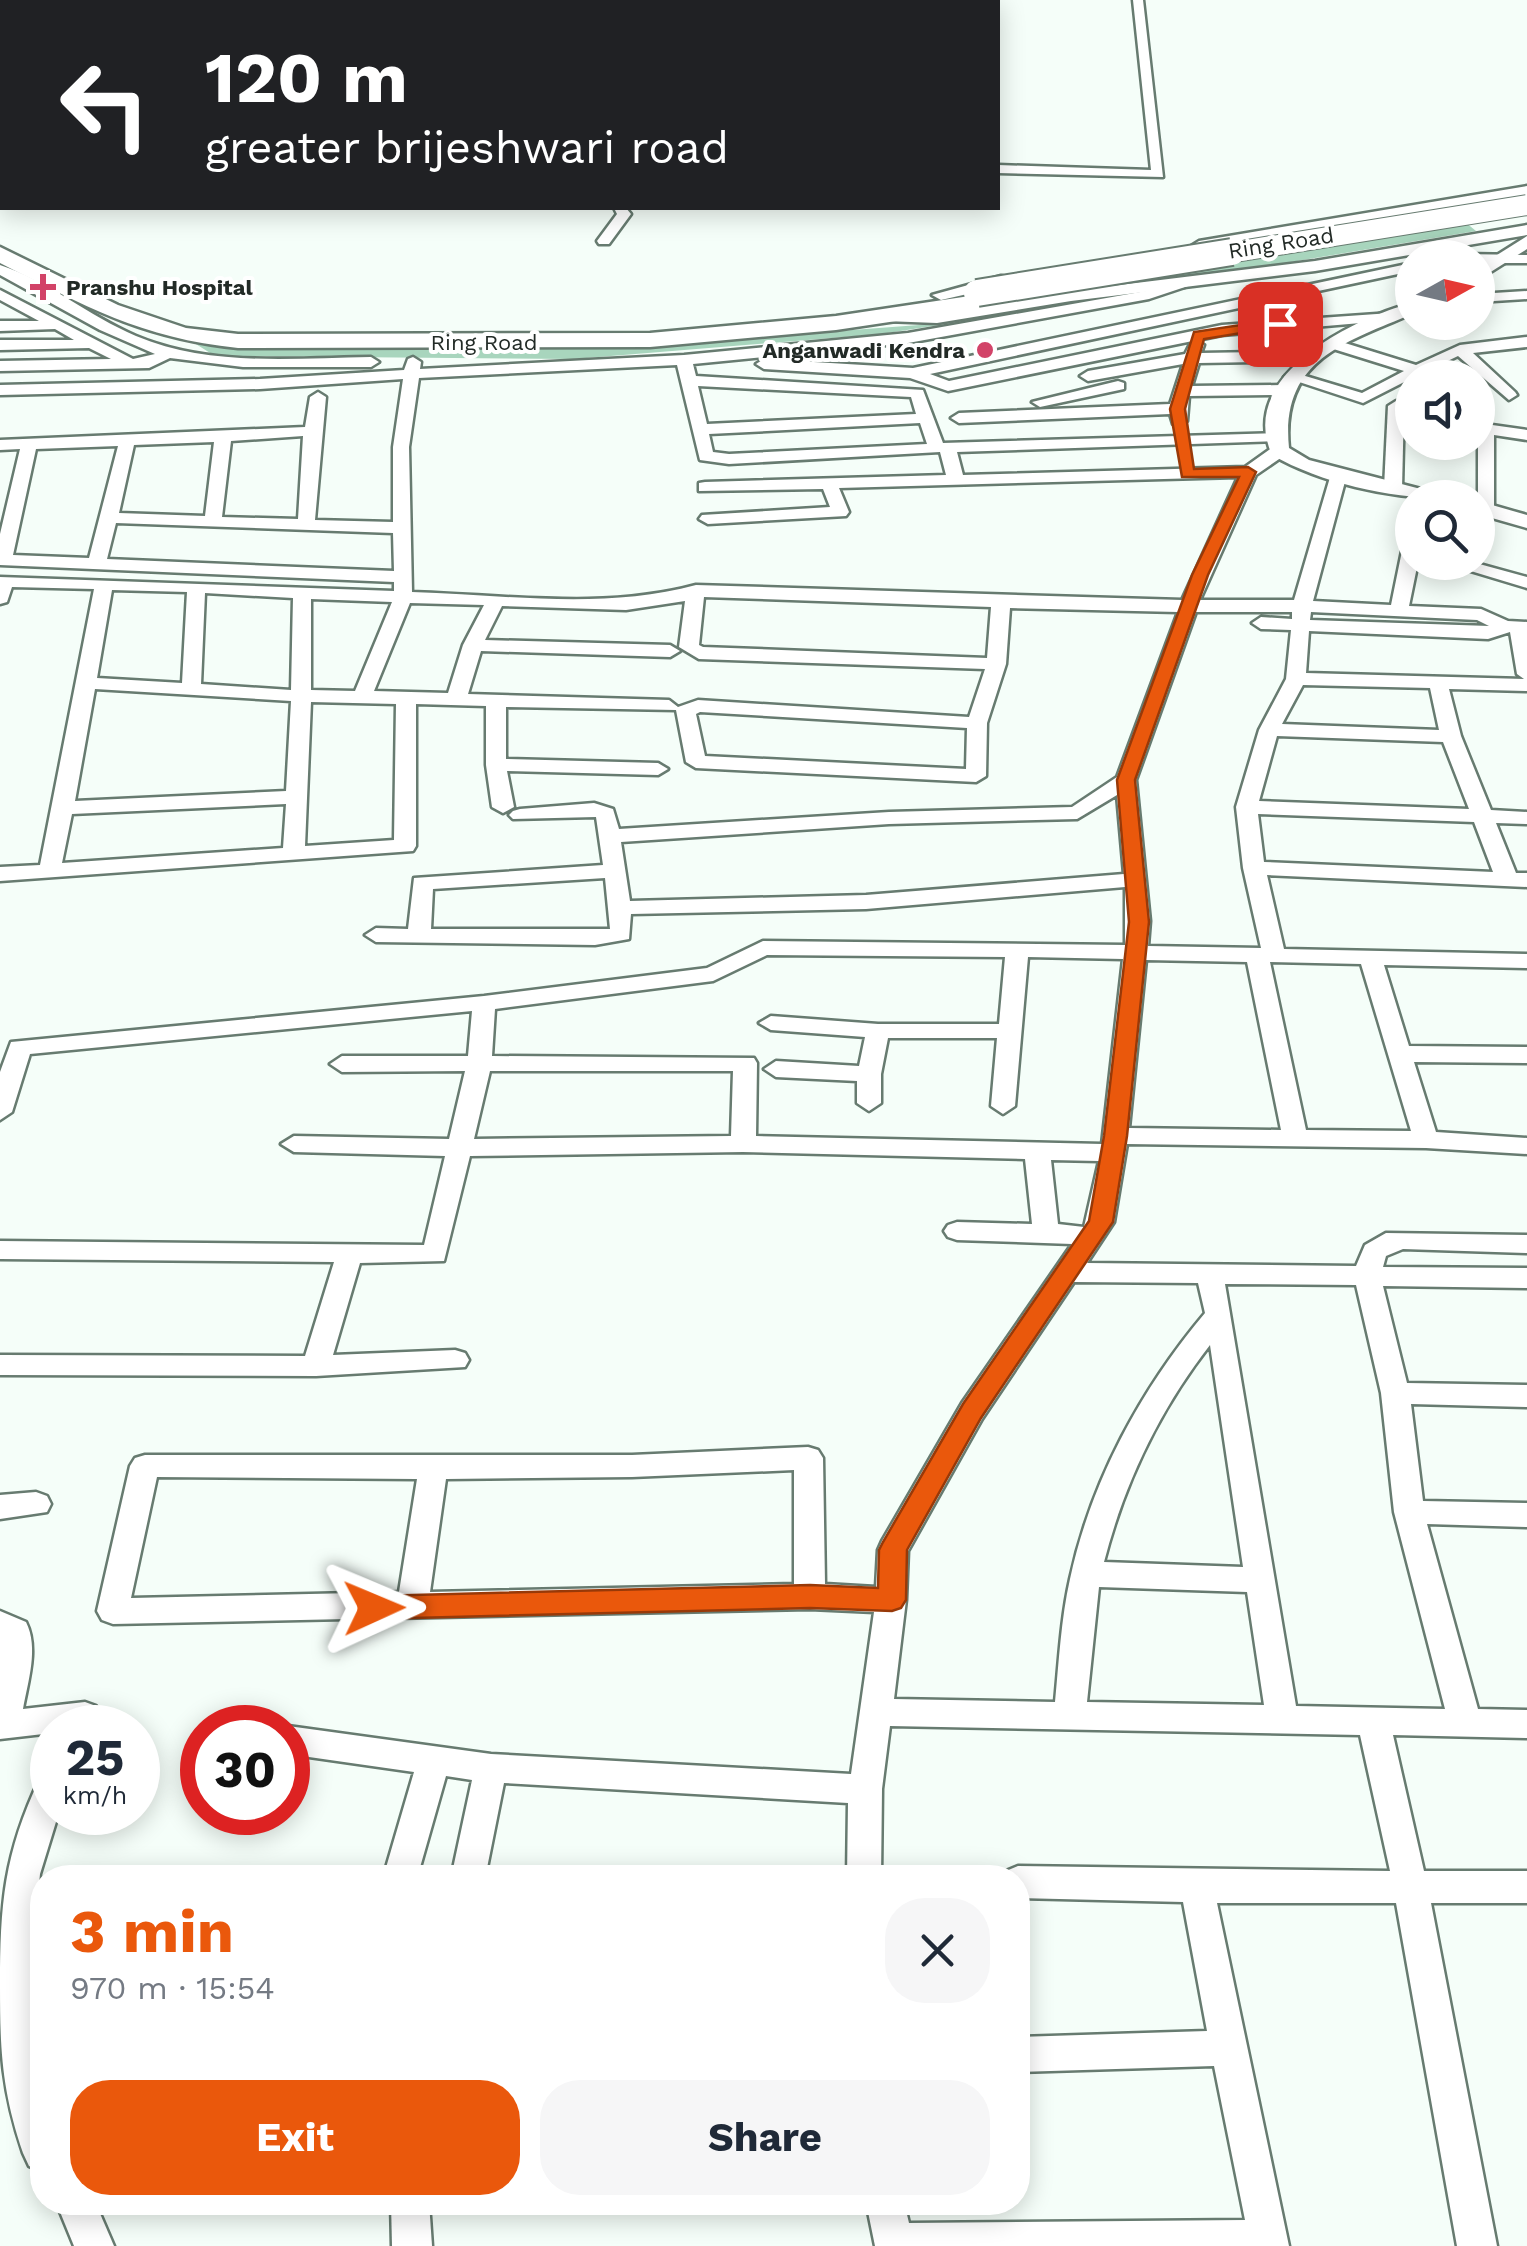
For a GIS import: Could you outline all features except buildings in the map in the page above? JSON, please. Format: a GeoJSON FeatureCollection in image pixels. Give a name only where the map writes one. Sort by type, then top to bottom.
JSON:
{"type":"FeatureCollection","features":[{"type":"Feature","properties":{"kind":"main road"},"geometry":{"type":"LineString","coordinates":[[980,297],[1525,202]]}},
{"type":"Feature","properties":{"kind":"main road","name":"Ring Road"},"geometry":{"type":"LineString","coordinates":[[0,232],[146,304],[229,322],[274,327],[640,330],[830,312],[941,295],[980,297]]}},
{"type":"Feature","properties":{"kind":"main road","name":"Ring Road"},"geometry":{"type":"LineString","coordinates":[[0,254],[110,310],[168,345],[622,341],[841,334],[885,316],[980,297]]}},
{"type":"Feature","properties":{"kind":"street"},"geometry":{"type":"LineString","coordinates":[[1000,169],[1158,174],[1138,0]]}},
{"type":"Feature","properties":{"kind":"street"},"geometry":{"type":"LineString","coordinates":[[1476,199],[1491,234],[1492,252],[1499,259]]}},
{"type":"Feature","properties":{"kind":"street"},"geometry":{"type":"LineString","coordinates":[[941,295],[1476,199],[1525,202]]}},
{"type":"Feature","properties":{"kind":"street"},"geometry":{"type":"LineString","coordinates":[[604,241],[624,214],[621,210]]}},
{"type":"Feature","properties":{"kind":"street"},"geometry":{"type":"LineString","coordinates":[[885,316],[937,318],[1315,266],[1527,230]]}},
{"type":"Feature","properties":{"kind":"street"},"geometry":{"type":"LineString","coordinates":[[1495,262],[1527,241]]}},
{"type":"Feature","properties":{"kind":"street"},"geometry":{"type":"LineString","coordinates":[[1495,259],[1527,260]]}},
{"type":"Feature","properties":{"kind":"street"},"geometry":{"type":"LineString","coordinates":[[1350,260],[1376,274]]}},
{"type":"Feature","properties":{"kind":"street"},"geometry":{"type":"LineString","coordinates":[[1315,266],[1342,282]]}},
{"type":"Feature","properties":{"kind":"street"},"geometry":{"type":"LineString","coordinates":[[0,268],[52,296],[168,345],[231,360],[412,369]]}},
{"type":"Feature","properties":{"kind":"street"},"geometry":{"type":"LineString","coordinates":[[704,359],[913,374],[1395,270]]}},
{"type":"Feature","properties":{"kind":"street"},"geometry":{"type":"LineString","coordinates":[[0,390],[226,385],[412,369],[704,359],[841,334],[908,338],[1148,295],[1183,283]]}},
{"type":"Feature","properties":{"kind":"street"},"geometry":{"type":"LineString","coordinates":[[0,294],[131,364]]}},
{"type":"Feature","properties":{"kind":"street"},"geometry":{"type":"LineString","coordinates":[[1148,295],[1180,316]]}},
{"type":"Feature","properties":{"kind":"street"},"geometry":{"type":"LineString","coordinates":[[1495,297],[1527,295]]}},
{"type":"Feature","properties":{"kind":"street"},"geometry":{"type":"LineString","coordinates":[[0,305],[52,296]]}},
{"type":"Feature","properties":{"kind":"street"},"geometry":{"type":"LineString","coordinates":[[864,1865],[864,1788],[892,1600],[893,1550],[972,1411],[1101,1222],[1114,1145],[1139,922],[1126,780],[1200,575],[1248,472],[1278,443],[1287,383],[1310,356],[1395,315]]}},
{"type":"Feature","properties":{"kind":"street"},"geometry":{"type":"LineString","coordinates":[[913,374],[948,386],[1198,335],[1304,320],[1391,317]]}},
{"type":"Feature","properties":{"kind":"street"},"geometry":{"type":"LineString","coordinates":[[0,326],[56,326]]}},
{"type":"Feature","properties":{"kind":"street"},"geometry":{"type":"LineString","coordinates":[[838,370],[830,359],[841,334]]}},
{"type":"Feature","properties":{"kind":"street"},"geometry":{"type":"LineString","coordinates":[[1187,474],[1177,409],[1198,335]]}},
{"type":"Feature","properties":{"kind":"street"},"geometry":{"type":"LineString","coordinates":[[1436,360],[1460,350],[1527,342]]}},
{"type":"Feature","properties":{"kind":"street"},"geometry":{"type":"LineString","coordinates":[[0,345],[92,344]]}},
{"type":"Feature","properties":{"kind":"street"},"geometry":{"type":"LineString","coordinates":[[1332,344],[1395,363]]}},
{"type":"Feature","properties":{"kind":"street"},"geometry":{"type":"LineString","coordinates":[[0,366],[150,363],[168,345]]}},
{"type":"Feature","properties":{"kind":"street"},"geometry":{"type":"LineString","coordinates":[[1460,350],[1509,396]]}},
{"type":"Feature","properties":{"kind":"street"},"geometry":{"type":"LineString","coordinates":[[1088,376],[1310,356]]}},
{"type":"Feature","properties":{"kind":"street"},"geometry":{"type":"LineString","coordinates":[[226,385],[231,360]]}},
{"type":"Feature","properties":{"kind":"street"},"geometry":{"type":"LineString","coordinates":[[684,360],[692,381],[706,456],[718,459],[937,448],[917,393],[692,381]]}},
{"type":"Feature","properties":{"kind":"street"},"geometry":{"type":"LineString","coordinates":[[1040,402],[1189,366]]}},
{"type":"Feature","properties":{"kind":"street"},"geometry":{"type":"LineString","coordinates":[[362,698],[402,587],[401,447],[412,369]]}},
{"type":"Feature","properties":{"kind":"street"},"geometry":{"type":"LineString","coordinates":[[1363,398],[1395,380]]}},
{"type":"Feature","properties":{"kind":"street"},"geometry":{"type":"LineString","coordinates":[[1185,391],[1287,383],[1395,406]]}},
{"type":"Feature","properties":{"kind":"street"},"geometry":{"type":"LineString","coordinates":[[1495,392],[1527,398]]}},
{"type":"Feature","properties":{"kind":"street"},"geometry":{"type":"LineString","coordinates":[[306,524],[318,397]]}},
{"type":"Feature","properties":{"kind":"street"},"geometry":{"type":"LineString","coordinates":[[959,418],[1177,409]]}},
{"type":"Feature","properties":{"kind":"street"},"geometry":{"type":"LineString","coordinates":[[702,429],[926,418]]}},
{"type":"Feature","properties":{"kind":"street"},"geometry":{"type":"LineString","coordinates":[[0,445],[312,431]]}},
{"type":"Feature","properties":{"kind":"street"},"geometry":{"type":"LineString","coordinates":[[1495,431],[1527,436]]}},
{"type":"Feature","properties":{"kind":"street"},"geometry":{"type":"LineString","coordinates":[[213,521],[223,437]]}},
{"type":"Feature","properties":{"kind":"street"},"geometry":{"type":"LineString","coordinates":[[96,564],[127,440]]}},
{"type":"Feature","properties":{"kind":"street"},"geometry":{"type":"LineString","coordinates":[[956,480],[947,448],[1181,440],[1278,443],[1302,464],[1393,488],[1397,460]]}},
{"type":"Feature","properties":{"kind":"street"},"geometry":{"type":"LineString","coordinates":[[29,444],[2,560],[402,587],[496,600],[644,604],[693,595],[1188,613],[1302,615],[1399,610],[1481,615],[1516,627]]}},
{"type":"Feature","properties":{"kind":"street"},"geometry":{"type":"LineString","coordinates":[[704,487],[1248,472]]}},
{"type":"Feature","properties":{"kind":"street"},"geometry":{"type":"LineString","coordinates":[[1295,1139],[1247,807],[1269,730],[1296,679],[1302,615],[1339,474]]}},
{"type":"Feature","properties":{"kind":"street"},"geometry":{"type":"LineString","coordinates":[[708,519],[840,512],[828,481]]}},
{"type":"Feature","properties":{"kind":"street"},"geometry":{"type":"LineString","coordinates":[[1495,512],[1527,522]]}},
{"type":"Feature","properties":{"kind":"street"},"geometry":{"type":"LineString","coordinates":[[109,518],[402,528]]}},
{"type":"Feature","properties":{"kind":"street"},"geometry":{"type":"LineString","coordinates":[[1495,574],[1527,583]]}},
{"type":"Feature","properties":{"kind":"street"},"geometry":{"type":"LineString","coordinates":[[1399,610],[1406,580]]}},
{"type":"Feature","properties":{"kind":"street"},"geometry":{"type":"LineString","coordinates":[[50,871],[104,585]]}},
{"type":"Feature","properties":{"kind":"street"},"geometry":{"type":"LineString","coordinates":[[2,586],[196,587],[302,593],[402,587]]}},
{"type":"Feature","properties":{"kind":"street"},"geometry":{"type":"LineString","coordinates":[[191,692],[196,587]]}},
{"type":"Feature","properties":{"kind":"street"},"geometry":{"type":"LineString","coordinates":[[294,854],[302,593]]}},
{"type":"Feature","properties":{"kind":"street"},"geometry":{"type":"LineString","coordinates":[[693,595],[689,647],[699,654],[996,664]]}},
{"type":"Feature","properties":{"kind":"street"},"geometry":{"type":"LineString","coordinates":[[456,701],[473,644],[496,600]]}},
{"type":"Feature","properties":{"kind":"street"},"geometry":{"type":"LineString","coordinates":[[977,723],[698,706],[686,712],[693,758],[707,765],[976,776],[977,723],[996,664],[1000,606]]}},
{"type":"Feature","properties":{"kind":"street"},"geometry":{"type":"LineString","coordinates":[[1302,615],[1488,634],[1516,627]]}},
{"type":"Feature","properties":{"kind":"street"},"geometry":{"type":"LineString","coordinates":[[1516,627],[1527,674]]}},
{"type":"Feature","properties":{"kind":"street"},"geometry":{"type":"LineString","coordinates":[[473,644],[670,651]]}},
{"type":"Feature","properties":{"kind":"street"},"geometry":{"type":"LineString","coordinates":[[1296,679],[1527,685]]}},
{"type":"Feature","properties":{"kind":"street"},"geometry":{"type":"LineString","coordinates":[[1438,683],[1450,736],[1484,816],[1517,879]]}},
{"type":"Feature","properties":{"kind":"street"},"geometry":{"type":"LineString","coordinates":[[86,684],[191,692],[669,706]]}},
{"type":"Feature","properties":{"kind":"street"},"geometry":{"type":"LineString","coordinates":[[0,874],[405,846],[406,698]]}},
{"type":"Feature","properties":{"kind":"street"},"geometry":{"type":"LineString","coordinates":[[496,702],[496,765],[512,811],[606,813],[621,934]]}},
{"type":"Feature","properties":{"kind":"street"},"geometry":{"type":"LineString","coordinates":[[1269,730],[1450,736]]}},
{"type":"Feature","properties":{"kind":"street"},"geometry":{"type":"LineString","coordinates":[[496,765],[658,769]]}},
{"type":"Feature","properties":{"kind":"street"},"geometry":{"type":"LineString","coordinates":[[610,836],[888,818],[1076,812],[1126,780]]}},
{"type":"Feature","properties":{"kind":"street"},"geometry":{"type":"LineString","coordinates":[[63,808],[296,797]]}},
{"type":"Feature","properties":{"kind":"street"},"geometry":{"type":"LineString","coordinates":[[1247,807],[1527,818]]}},
{"type":"Feature","properties":{"kind":"street"},"geometry":{"type":"LineString","coordinates":[[1254,868],[1517,879]]}},
{"type":"Feature","properties":{"kind":"street"},"geometry":{"type":"LineString","coordinates":[[419,936],[422,883],[614,872]]}},
{"type":"Feature","properties":{"kind":"street"},"geometry":{"type":"LineString","coordinates":[[620,908],[866,902],[1135,880]]}},
{"type":"Feature","properties":{"kind":"street"},"geometry":{"type":"LineString","coordinates":[[376,936],[596,938],[621,934],[679,907]]}},
{"type":"Feature","properties":{"kind":"street"},"geometry":{"type":"LineString","coordinates":[[0,1112],[20,1047],[484,1003],[713,974],[763,948],[1527,960]]}},
{"type":"Feature","properties":{"kind":"street"},"geometry":{"type":"LineString","coordinates":[[1004,1106],[1007,1031],[1017,950]]}},
{"type":"Feature","properties":{"kind":"street"},"geometry":{"type":"LineString","coordinates":[[1370,957],[1426,1140]]}},
{"type":"Feature","properties":{"kind":"street"},"geometry":{"type":"LineString","coordinates":[[0,1250],[435,1254],[479,1065],[484,1003]]}},
{"type":"Feature","properties":{"kind":"street"},"geometry":{"type":"LineString","coordinates":[[771,1023],[878,1031],[1007,1031]]}},
{"type":"Feature","properties":{"kind":"street"},"geometry":{"type":"LineString","coordinates":[[869,1103],[869,1074],[878,1031]]}},
{"type":"Feature","properties":{"kind":"street"},"geometry":{"type":"LineString","coordinates":[[1400,1054],[1527,1055]]}},
{"type":"Feature","properties":{"kind":"street"},"geometry":{"type":"LineString","coordinates":[[342,1064],[745,1064],[743,1144]]}},
{"type":"Feature","properties":{"kind":"street"},"geometry":{"type":"LineString","coordinates":[[776,1069],[869,1074]]}},
{"type":"Feature","properties":{"kind":"street"},"geometry":{"type":"LineString","coordinates":[[294,1144],[460,1148],[743,1144],[1037,1151],[1295,1139],[1527,1146]]}},
{"type":"Feature","properties":{"kind":"street"},"geometry":{"type":"LineString","coordinates":[[1037,1151],[1044,1227],[1050,1234]]}},
{"type":"Feature","properties":{"kind":"street"},"geometry":{"type":"LineString","coordinates":[[956,1231],[1092,1238]]}},
{"type":"Feature","properties":{"kind":"street"},"geometry":{"type":"LineString","coordinates":[[1465,1723],[1410,1512],[1395,1393],[1367,1275],[1374,1252],[1386,1242],[1527,1244]]}},
{"type":"Feature","properties":{"kind":"street"},"geometry":{"type":"LineString","coordinates":[[316,1366],[350,1253]]}},
{"type":"Feature","properties":{"kind":"street"},"geometry":{"type":"LineString","coordinates":[[1209,1271],[1282,1720]]}},
{"type":"Feature","properties":{"kind":"street"},"geometry":{"type":"LineString","coordinates":[[1070,1272],[1527,1278]]}},
{"type":"Feature","properties":{"kind":"street"},"geometry":{"type":"LineString","coordinates":[[1070,1712],[1086,1574],[1122,1466],[1188,1350],[1218,1315]]}},
{"type":"Feature","properties":{"kind":"street"},"geometry":{"type":"LineString","coordinates":[[0,1364],[316,1366],[455,1360]]}},
{"type":"Feature","properties":{"kind":"street"},"geometry":{"type":"LineString","coordinates":[[1395,1393],[1527,1396]]}},
{"type":"Feature","properties":{"kind":"street"},"geometry":{"type":"LineString","coordinates":[[810,1596],[808,1458],[632,1466],[145,1466],[113,1610],[412,1607],[810,1596],[892,1600]]}},
{"type":"Feature","properties":{"kind":"street"},"geometry":{"type":"LineString","coordinates":[[412,1607],[433,1468]]}},
{"type":"Feature","properties":{"kind":"street"},"geometry":{"type":"LineString","coordinates":[[0,1507],[36,1504]]}},
{"type":"Feature","properties":{"kind":"street"},"geometry":{"type":"LineString","coordinates":[[1410,1512],[1527,1516]]}},
{"type":"Feature","properties":{"kind":"street"},"geometry":{"type":"LineString","coordinates":[[1086,1574],[1262,1580]]}},
{"type":"Feature","properties":{"kind":"street"},"geometry":{"type":"LineString","coordinates":[[0,1624],[15,1631],[17,1650],[2,1725],[30,1722]]}},
{"type":"Feature","properties":{"kind":"street"},"geometry":{"type":"LineString","coordinates":[[877,1712],[1070,1712],[1527,1724]]}},
{"type":"Feature","properties":{"kind":"street"},"geometry":{"type":"LineString","coordinates":[[1374,1722],[1410,1885],[1477,2246]]}},
{"type":"Feature","properties":{"kind":"street"},"geometry":{"type":"LineString","coordinates":[[310,1743],[492,1768],[864,1788]]}},
{"type":"Feature","properties":{"kind":"street"},"geometry":{"type":"LineString","coordinates":[[404,1865],[434,1760]]}},
{"type":"Feature","properties":{"kind":"street"},"geometry":{"type":"LineString","coordinates":[[471,1865],[492,1768]]}},
{"type":"Feature","properties":{"kind":"street"},"geometry":{"type":"LineString","coordinates":[[30,1835],[7,1902],[0,1976],[6,2070],[30,2135]]}},
{"type":"Feature","properties":{"kind":"street"},"geometry":{"type":"LineString","coordinates":[[1030,1882],[1197,1887],[1527,1887]]}},
{"type":"Feature","properties":{"kind":"street"},"geometry":{"type":"LineString","coordinates":[[889,2215],[895,2245],[1268,2243],[1197,1887]]}},
{"type":"Feature","properties":{"kind":"street"},"geometry":{"type":"LineString","coordinates":[[1030,2054],[1228,2048]]}},
{"type":"Feature","properties":{"kind":"street"},"geometry":{"type":"LineString","coordinates":[[81,2215],[94,2246]]}},
{"type":"Feature","properties":{"kind":"street"},"geometry":{"type":"LineString","coordinates":[[411,2215],[412,2246]]}},
{"type":"Feature","properties":{"kind":"green space"},"geometry":{"type":"Polygon","coordinates":[[[1465,222],[1476,231],[1422,240],[1395,240],[1395,245],[1190,279],[1022,299],[1465,222]]]}},
{"type":"Feature","properties":{"kind":"green space"},"geometry":{"type":"Polygon","coordinates":[[[1062,306],[881,334],[574,359],[215,356],[191,341],[595,349],[919,325],[1062,306]]]}},
{"type":"Feature","properties":{"kind":"place","name":"Pranshu Hospital"},"geometry":{"type":"Point","coordinates":[43,287]}},
{"type":"Feature","properties":{"kind":"place","name":"Anganwadi Kendra"},"geometry":{"type":"Point","coordinates":[985,350]}},
{"type":"Feature","properties":{"kind":"route"},"geometry":{"type":"LineString","coordinates":[[374,1608],[810,1596],[892,1600],[893,1550],[972,1411],[1101,1222],[1116,1136],[1139,922],[1126,780],[1200,575],[1248,472],[1187,474],[1177,409],[1198,335],[1280,324]]}}]}
